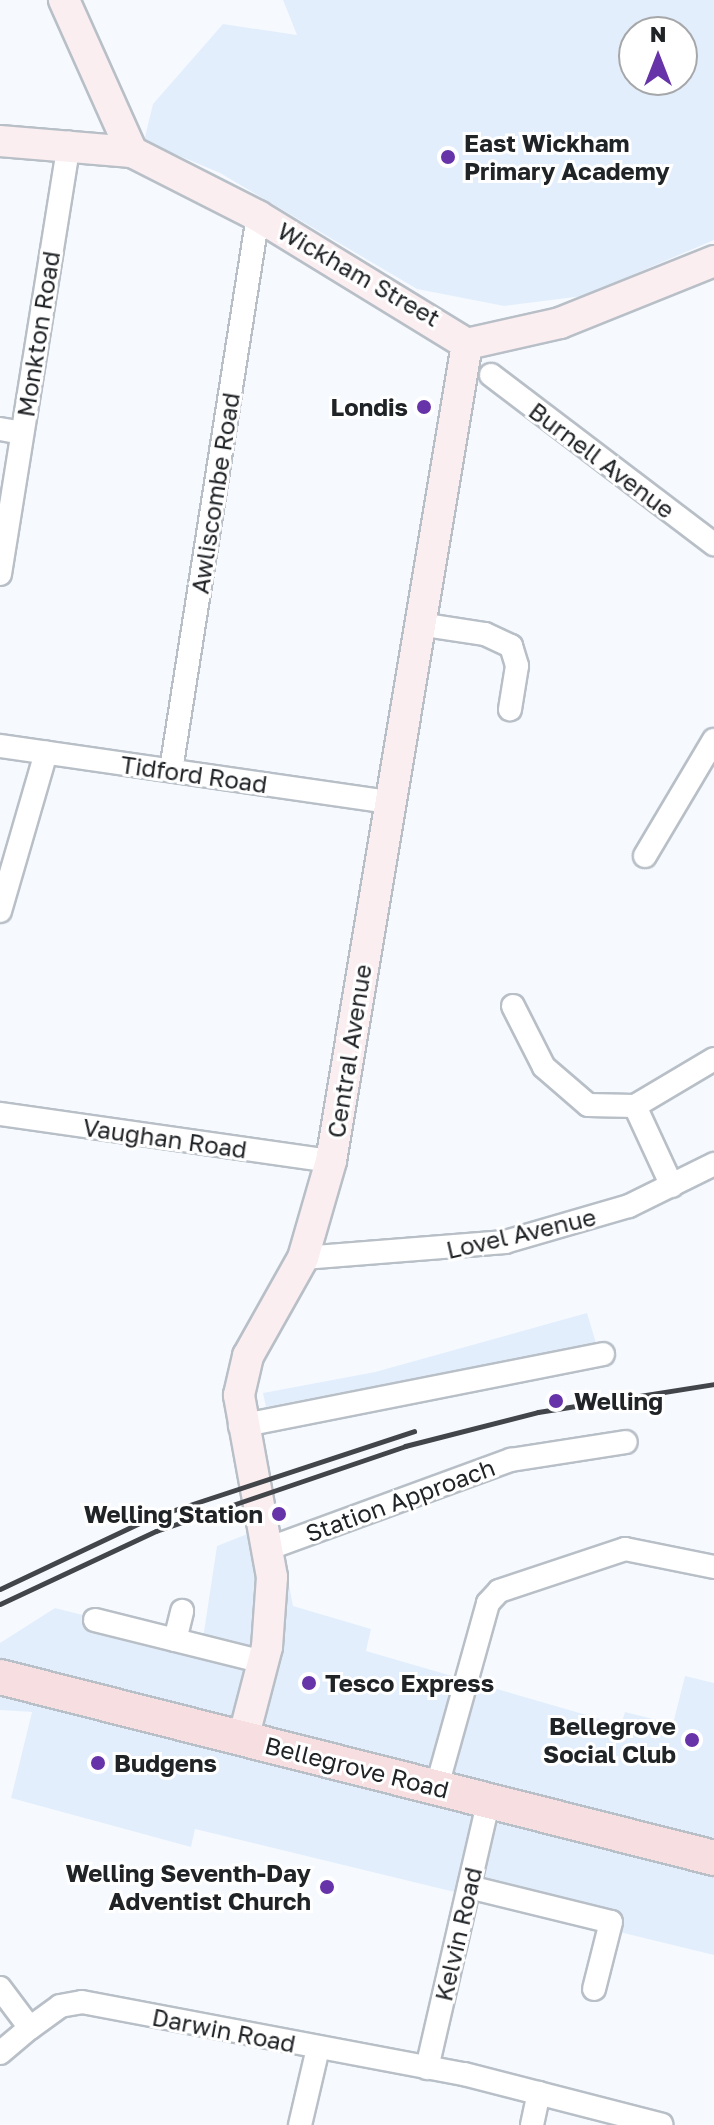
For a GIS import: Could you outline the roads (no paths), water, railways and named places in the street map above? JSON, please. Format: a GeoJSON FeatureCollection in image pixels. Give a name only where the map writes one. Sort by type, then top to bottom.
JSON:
{"type":"FeatureCollection","features":[{"type":"Feature","properties":{"kind":"main road","name":"Bellegrove Road"},"geometry":{"type":"LineString","coordinates":[[0,1677],[714,1858]]}},
{"type":"Feature","properties":{"kind":"street"},"geometry":{"type":"LineString","coordinates":[[64,0],[132,152]]}},
{"type":"Feature","properties":{"kind":"street","name":"Wickham Street"},"geometry":{"type":"LineString","coordinates":[[0,141],[69,142],[132,152],[258,216],[467,344]]}},
{"type":"Feature","properties":{"kind":"street","name":"Monkton Road"},"geometry":{"type":"LineString","coordinates":[[0,574],[11,431],[69,142]]}},
{"type":"Feature","properties":{"kind":"street","name":"Awliscombe Road"},"geometry":{"type":"LineString","coordinates":[[171,770],[258,216]]}},
{"type":"Feature","properties":{"kind":"street"},"geometry":{"type":"LineString","coordinates":[[467,344],[560,323],[714,261]]}},
{"type":"Feature","properties":{"kind":"street","name":"Central Avenue"},"geometry":{"type":"LineString","coordinates":[[243,1739],[264,1662],[270,1548],[240,1426],[248,1356],[303,1258],[331,1161],[467,344]]}},
{"type":"Feature","properties":{"kind":"street","name":"Burnell Avenue"},"geometry":{"type":"LineString","coordinates":[[491,375],[714,544]]}},
{"type":"Feature","properties":{"kind":"street"},"geometry":{"type":"LineString","coordinates":[[419,624],[485,634],[511,646],[517,666],[510,709]]}},
{"type":"Feature","properties":{"kind":"street"},"geometry":{"type":"LineString","coordinates":[[645,856],[714,740]]}},
{"type":"Feature","properties":{"kind":"street","name":"Tidford Road"},"geometry":{"type":"LineString","coordinates":[[0,746],[389,802]]}},
{"type":"Feature","properties":{"kind":"street"},"geometry":{"type":"LineString","coordinates":[[0,911],[46,753]]}},
{"type":"Feature","properties":{"kind":"street"},"geometry":{"type":"LineString","coordinates":[[513,1006],[544,1067],[588,1105],[635,1106],[714,1059]]}},
{"type":"Feature","properties":{"kind":"street"},"geometry":{"type":"LineString","coordinates":[[635,1106],[678,1184]]}},
{"type":"Feature","properties":{"kind":"street","name":"Vaughan Road"},"geometry":{"type":"LineString","coordinates":[[0,1114],[331,1161]]}},
{"type":"Feature","properties":{"kind":"street","name":"Lovel Avenue"},"geometry":{"type":"LineString","coordinates":[[678,1184],[714,1164]]}},
{"type":"Feature","properties":{"kind":"street","name":"Lovel Avenue"},"geometry":{"type":"LineString","coordinates":[[303,1258],[505,1242],[678,1184],[714,1175]]}},
{"type":"Feature","properties":{"kind":"street"},"geometry":{"type":"LineString","coordinates":[[240,1426],[603,1354]]}},
{"type":"Feature","properties":{"kind":"street","name":"Station Approach"},"geometry":{"type":"LineString","coordinates":[[270,1548],[482,1468],[626,1442]]}},
{"type":"Feature","properties":{"kind":"street"},"geometry":{"type":"LineString","coordinates":[[437,1786],[488,1603],[499,1591],[625,1549],[714,1567]]}},
{"type":"Feature","properties":{"kind":"street"},"geometry":{"type":"LineString","coordinates":[[175,1640],[182,1611]]}},
{"type":"Feature","properties":{"kind":"street"},"geometry":{"type":"LineString","coordinates":[[95,1620],[264,1662]]}},
{"type":"Feature","properties":{"kind":"street","name":"Kelvin Road"},"geometry":{"type":"LineString","coordinates":[[427,2068],[489,1800]]}},
{"type":"Feature","properties":{"kind":"street"},"geometry":{"type":"LineString","coordinates":[[469,1887],[611,1922],[594,1989]]}},
{"type":"Feature","properties":{"kind":"street"},"geometry":{"type":"LineString","coordinates":[[0,1988],[30,2028]]}},
{"type":"Feature","properties":{"kind":"street","name":"Darwin Road"},"geometry":{"type":"LineString","coordinates":[[0,2053],[60,2006],[82,2002],[427,2068],[662,2125]]}},
{"type":"Feature","properties":{"kind":"street"},"geometry":{"type":"LineString","coordinates":[[300,2125],[318,2048]]}},
{"type":"Feature","properties":{"kind":"street"},"geometry":{"type":"LineString","coordinates":[[532,2125],[539,2093]]}},
{"type":"Feature","properties":{"kind":"railway"},"geometry":{"type":"LineString","coordinates":[[0,1604],[156,1531],[405,1446],[538,1412],[714,1384]]}},
{"type":"Feature","properties":{"kind":"railway"},"geometry":{"type":"LineString","coordinates":[[0,1589],[150,1518],[414,1431]]}},
{"type":"Feature","properties":{"kind":"place","name":"East Wickham Primary Academy"},"geometry":{"type":"Point","coordinates":[448,157]}},
{"type":"Feature","properties":{"kind":"place","name":"Londis"},"geometry":{"type":"Point","coordinates":[424,407]}},
{"type":"Feature","properties":{"kind":"place","name":"Welling"},"geometry":{"type":"Point","coordinates":[556,1401]}},
{"type":"Feature","properties":{"kind":"place","name":"Welling Station"},"geometry":{"type":"Point","coordinates":[279,1514]}},
{"type":"Feature","properties":{"kind":"place","name":"Tesco Express"},"geometry":{"type":"Point","coordinates":[309,1683]}},
{"type":"Feature","properties":{"kind":"place","name":"Bellegrove Social Club"},"geometry":{"type":"Point","coordinates":[692,1740]}},
{"type":"Feature","properties":{"kind":"place","name":"Budgens"},"geometry":{"type":"Point","coordinates":[98,1763]}},
{"type":"Feature","properties":{"kind":"place","name":"Welling Seventh-Day Adventist Church"},"geometry":{"type":"Point","coordinates":[327,1887]}}]}
